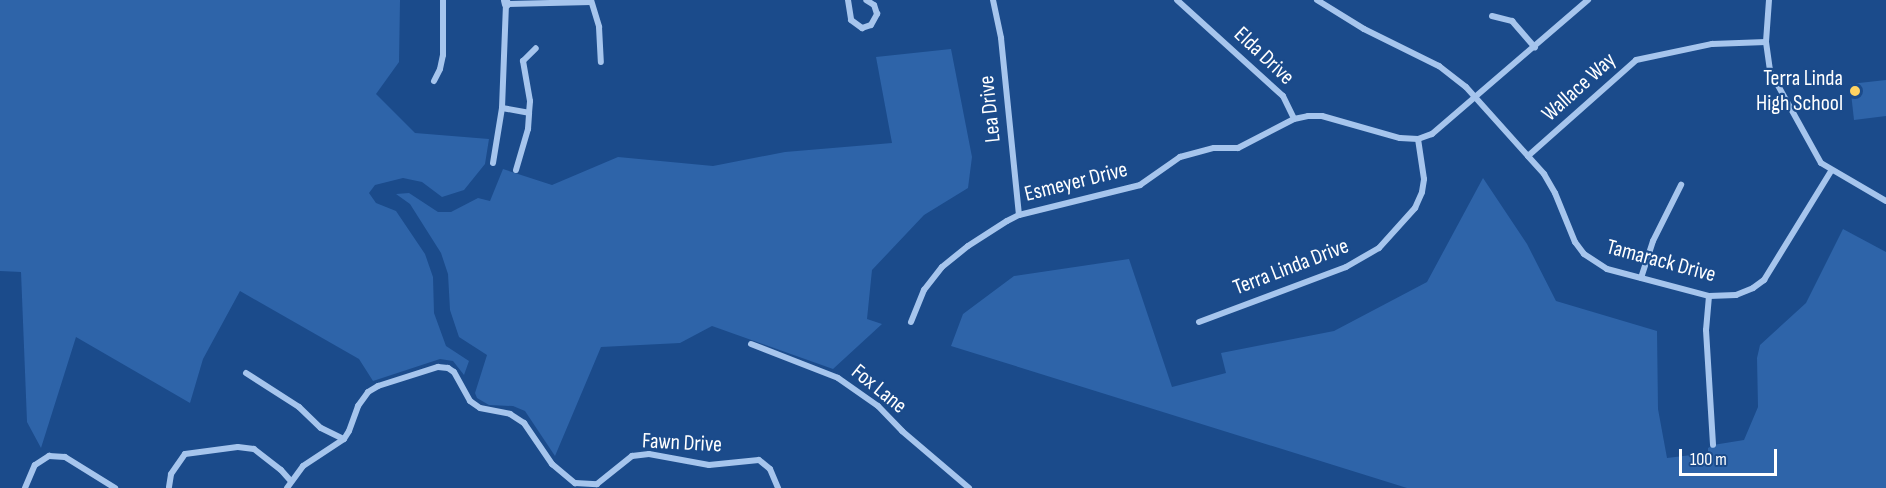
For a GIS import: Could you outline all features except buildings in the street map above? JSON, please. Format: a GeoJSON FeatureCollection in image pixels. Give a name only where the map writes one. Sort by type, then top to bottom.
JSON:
{"type":"FeatureCollection","features":[{"type":"Feature","properties":{"kind":"street"},"geometry":{"type":"LineString","coordinates":[[434,81],[443,55],[443,0]]}},
{"type":"Feature","properties":{"kind":"street"},"geometry":{"type":"LineString","coordinates":[[848,0],[851,20],[862,28],[874,22],[877,14],[874,5],[866,0]]}},
{"type":"Feature","properties":{"kind":"street","name":"Lea Drive"},"geometry":{"type":"LineString","coordinates":[[993,0],[1001,38],[1019,215]]}},
{"type":"Feature","properties":{"kind":"street","name":"Elda Drive"},"geometry":{"type":"LineString","coordinates":[[1177,0],[1283,96],[1294,119]]}},
{"type":"Feature","properties":{"kind":"street","name":"Tamarack Drive"},"geometry":{"type":"LineString","coordinates":[[1317,0],[1364,29],[1439,66],[1476,98],[1528,156],[1555,192],[1568,229],[1584,254],[1607,268],[1709,296],[1737,295],[1764,280],[1831,171]]}},
{"type":"Feature","properties":{"kind":"street"},"geometry":{"type":"LineString","coordinates":[[1418,139],[1444,126],[1588,0]]}},
{"type":"Feature","properties":{"kind":"street"},"geometry":{"type":"LineString","coordinates":[[1769,0],[1766,42],[1770,71],[1821,163],[1831,171],[1886,201]]}},
{"type":"Feature","properties":{"kind":"street"},"geometry":{"type":"LineString","coordinates":[[493,163],[502,108],[506,1],[591,1],[599,27],[601,62]]}},
{"type":"Feature","properties":{"kind":"street"},"geometry":{"type":"LineString","coordinates":[[1492,16],[1512,21],[1535,47]]}},
{"type":"Feature","properties":{"kind":"street","name":"Wallace Way"},"geometry":{"type":"LineString","coordinates":[[1528,156],[1636,60],[1712,44],[1766,42]]}},
{"type":"Feature","properties":{"kind":"street"},"geometry":{"type":"LineString","coordinates":[[516,170],[528,129],[530,101],[523,61],[528,53],[536,48]]}},
{"type":"Feature","properties":{"kind":"street"},"geometry":{"type":"LineString","coordinates":[[502,108],[529,113]]}},
{"type":"Feature","properties":{"kind":"street","name":"Esmeyer Drive"},"geometry":{"type":"LineString","coordinates":[[912,322],[924,290],[942,267],[968,246],[1019,215],[1140,185],[1180,157],[1214,148],[1245,146],[1294,119],[1322,116],[1400,138],[1418,139]]}},
{"type":"Feature","properties":{"kind":"street","name":"Terra Linda Drive"},"geometry":{"type":"LineString","coordinates":[[1199,322],[1346,267],[1379,248],[1415,208],[1422,192],[1424,179],[1418,139]]}},
{"type":"Feature","properties":{"kind":"street"},"geometry":{"type":"LineString","coordinates":[[1641,278],[1653,241],[1681,185]]}},
{"type":"Feature","properties":{"kind":"street"},"geometry":{"type":"LineString","coordinates":[[1709,296],[1706,330],[1713,445]]}},
{"type":"Feature","properties":{"kind":"street","name":"Fox Lane"},"geometry":{"type":"LineString","coordinates":[[750,344],[838,378],[878,406],[902,431],[969,488]]}},
{"type":"Feature","properties":{"kind":"street","name":"Fawn Drive"},"geometry":{"type":"LineString","coordinates":[[344,439],[350,431],[358,406],[373,389],[427,369],[448,368],[454,372],[470,401],[480,408],[510,414],[524,423],[552,464],[575,483],[597,484],[632,456],[648,454],[709,465],[759,460],[770,469],[778,488]]}},
{"type":"Feature","properties":{"kind":"street"},"geometry":{"type":"LineString","coordinates":[[246,373],[298,407],[321,428],[344,439]]}},
{"type":"Feature","properties":{"kind":"street"},"geometry":{"type":"LineString","coordinates":[[287,488],[290,480],[312,459],[344,439]]}},
{"type":"Feature","properties":{"kind":"street"},"geometry":{"type":"LineString","coordinates":[[169,487],[171,474],[185,454],[238,447],[254,449],[282,470],[290,480]]}},
{"type":"Feature","properties":{"kind":"street"},"geometry":{"type":"LineString","coordinates":[[25,488],[35,465],[50,456],[65,457],[115,488]]}},
{"type":"Feature","properties":{"kind":"shaded area"},"geometry":{"type":"Polygon","coordinates":[[[0,0],[400,0],[399,62],[376,94],[415,133],[489,139],[485,164],[464,190],[442,197],[422,182],[403,178],[375,185],[369,193],[376,203],[396,211],[425,254],[433,277],[434,313],[446,346],[469,361],[464,375],[453,361],[440,359],[373,381],[359,359],[240,291],[203,359],[190,403],[76,337],[41,448],[27,422],[21,272],[0,271],[0,0]]]}},
{"type":"Feature","properties":{"kind":"shaded area"},"geometry":{"type":"Polygon","coordinates":[[[951,49],[972,157],[968,188],[924,215],[872,270],[867,319],[882,324],[833,369],[712,326],[680,343],[601,347],[555,456],[525,411],[513,406],[489,405],[477,398],[475,393],[487,355],[459,337],[450,310],[448,274],[441,253],[410,204],[396,194],[409,193],[438,212],[451,212],[478,198],[490,201],[503,169],[552,185],[618,157],[713,166],[785,152],[892,143],[876,57],[951,49]]]}},
{"type":"Feature","properties":{"kind":"shaded area"},"geometry":{"type":"Polygon","coordinates":[[[1886,80],[1886,116],[1854,120],[1850,84],[1886,80]]]}},
{"type":"Feature","properties":{"kind":"shaded area"},"geometry":{"type":"Polygon","coordinates":[[[1483,178],[1527,244],[1556,301],[1657,331],[1658,409],[1667,458],[1708,453],[1708,448],[1713,445],[1744,440],[1758,407],[1757,358],[1760,345],[1806,303],[1843,229],[1886,252],[1886,488],[1407,488],[951,346],[963,314],[1014,276],[1129,259],[1172,387],[1226,373],[1221,353],[1334,331],[1427,282],[1483,178]]]}},
{"type":"Feature","properties":{"kind":"place","name":"Terra Linda High School"},"geometry":{"type":"Point","coordinates":[1855,91]}}]}
